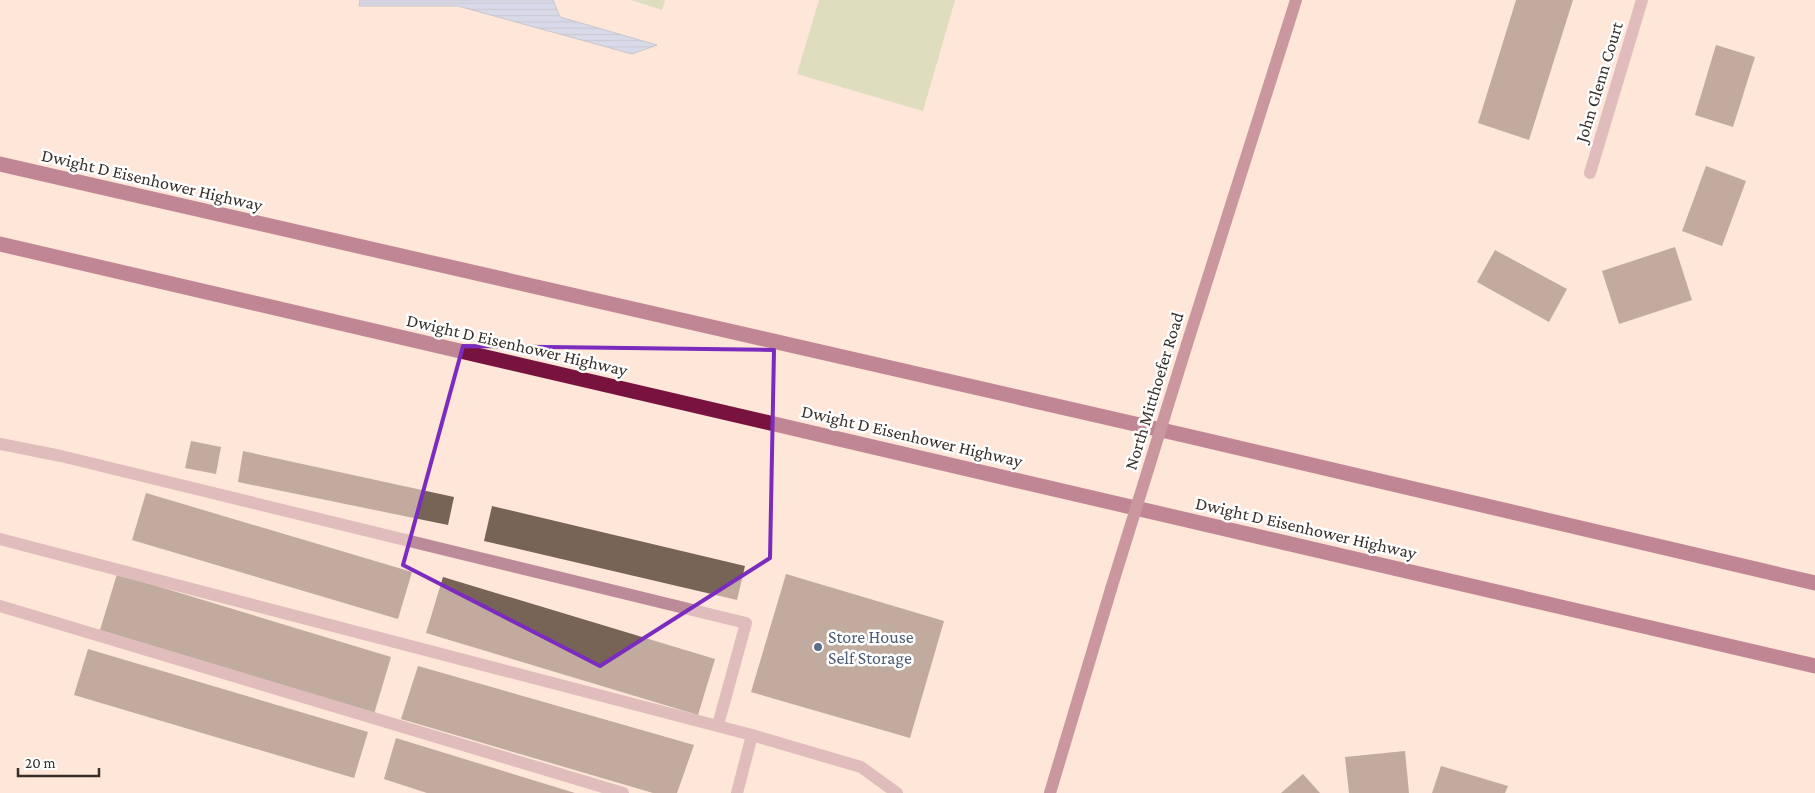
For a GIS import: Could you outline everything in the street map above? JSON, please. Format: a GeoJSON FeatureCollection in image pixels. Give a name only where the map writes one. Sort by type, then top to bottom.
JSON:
{"type":"FeatureCollection","features":[{"type":"Feature","properties":{"kind":"highway","name":"Dwight D Eisenhower Highway"},"geometry":{"type":"LineString","coordinates":[[0,164],[1192,437],[1815,584]]}},
{"type":"Feature","properties":{"kind":"highway","name":"Dwight D Eisenhower Highway"},"geometry":{"type":"LineString","coordinates":[[0,244],[1815,666]]}},
{"type":"Feature","properties":{"kind":"main road","name":"North Mitthoefer Road"},"geometry":{"type":"LineString","coordinates":[[1050,793],[1187,344],[1296,0]]}},
{"type":"Feature","properties":{"kind":"street","name":"John Glenn Court"},"geometry":{"type":"LineString","coordinates":[[1590,173],[1642,0]]}},
{"type":"Feature","properties":{"kind":"street"},"geometry":{"type":"LineString","coordinates":[[0,444],[61,456],[746,623],[718,725]]}},
{"type":"Feature","properties":{"kind":"street"},"geometry":{"type":"LineString","coordinates":[[0,539],[718,725],[861,767],[896,793]]}},
{"type":"Feature","properties":{"kind":"street"},"geometry":{"type":"LineString","coordinates":[[0,606],[623,793]]}},
{"type":"Feature","properties":{"kind":"street"},"geometry":{"type":"LineString","coordinates":[[737,793],[752,735]]}},
{"type":"Feature","properties":{"kind":"highlighted area"},"geometry":{"type":"Polygon","coordinates":[[[463,346],[774,350],[770,558],[600,666],[403,565],[463,346]]]}},
{"type":"Feature","properties":{"kind":"green space"},"geometry":{"type":"Polygon","coordinates":[[[631,0],[665,0],[662,10],[631,0]]]}},
{"type":"Feature","properties":{"kind":"green space"},"geometry":{"type":"Polygon","coordinates":[[[819,0],[955,0],[923,111],[797,74],[819,0]]]}},
{"type":"Feature","properties":{"kind":"water"},"geometry":{"type":"Polygon","coordinates":[[[360,0],[553,0],[560,17],[657,45],[632,54],[458,6],[359,6],[360,0]]]}},
{"type":"Feature","properties":{"kind":"building"},"geometry":{"type":"Polygon","coordinates":[[[1516,0],[1573,0],[1529,140],[1478,123],[1516,0]]]}},
{"type":"Feature","properties":{"kind":"building"},"geometry":{"type":"Polygon","coordinates":[[[1716,45],[1755,57],[1733,127],[1695,115],[1716,45]]]}},
{"type":"Feature","properties":{"kind":"building"},"geometry":{"type":"Polygon","coordinates":[[[1706,166],[1746,181],[1722,246],[1682,231],[1706,166]]]}},
{"type":"Feature","properties":{"kind":"building"},"geometry":{"type":"Polygon","coordinates":[[[1675,247],[1692,300],[1619,324],[1602,271],[1675,247]]]}},
{"type":"Feature","properties":{"kind":"building"},"geometry":{"type":"Polygon","coordinates":[[[1495,250],[1567,289],[1549,322],[1477,282],[1495,250]]]}},
{"type":"Feature","properties":{"kind":"building"},"geometry":{"type":"Polygon","coordinates":[[[191,441],[221,447],[216,474],[185,468],[191,441]]]}},
{"type":"Feature","properties":{"kind":"building"},"geometry":{"type":"Polygon","coordinates":[[[243,451],[454,497],[448,525],[238,482],[243,451]]]}},
{"type":"Feature","properties":{"kind":"building"},"geometry":{"type":"Polygon","coordinates":[[[146,493],[412,572],[398,619],[132,540],[146,493]]]}},
{"type":"Feature","properties":{"kind":"building"},"geometry":{"type":"Polygon","coordinates":[[[492,506],[745,566],[737,600],[484,541],[492,506]]]}},
{"type":"Feature","properties":{"kind":"building"},"geometry":{"type":"Polygon","coordinates":[[[117,574],[391,657],[374,714],[100,630],[117,574]]]}},
{"type":"Feature","properties":{"kind":"building"},"geometry":{"type":"Polygon","coordinates":[[[786,574],[944,621],[910,738],[751,692],[786,574]]]}},
{"type":"Feature","properties":{"kind":"building"},"geometry":{"type":"Polygon","coordinates":[[[443,577],[715,659],[698,715],[426,633],[443,577]]]}},
{"type":"Feature","properties":{"kind":"building"},"geometry":{"type":"Polygon","coordinates":[[[88,649],[368,732],[354,778],[74,695],[88,649]]]}},
{"type":"Feature","properties":{"kind":"building"},"geometry":{"type":"Polygon","coordinates":[[[418,666],[694,745],[677,793],[653,793],[401,719],[418,666]]]}},
{"type":"Feature","properties":{"kind":"building"},"geometry":{"type":"Polygon","coordinates":[[[396,738],[575,793],[427,793],[384,779],[396,738]]]}},
{"type":"Feature","properties":{"kind":"building"},"geometry":{"type":"Polygon","coordinates":[[[1405,751],[1409,793],[1349,793],[1345,757],[1405,751]]]}},
{"type":"Feature","properties":{"kind":"building"},"geometry":{"type":"Polygon","coordinates":[[[1441,766],[1508,786],[1505,793],[1432,793],[1441,766]]]}},
{"type":"Feature","properties":{"kind":"building"},"geometry":{"type":"Polygon","coordinates":[[[1303,774],[1320,793],[1281,793],[1303,774]]]}},
{"type":"Feature","properties":{"kind":"place","name":"Store House Self Storage"},"geometry":{"type":"Point","coordinates":[818,647]}}]}
